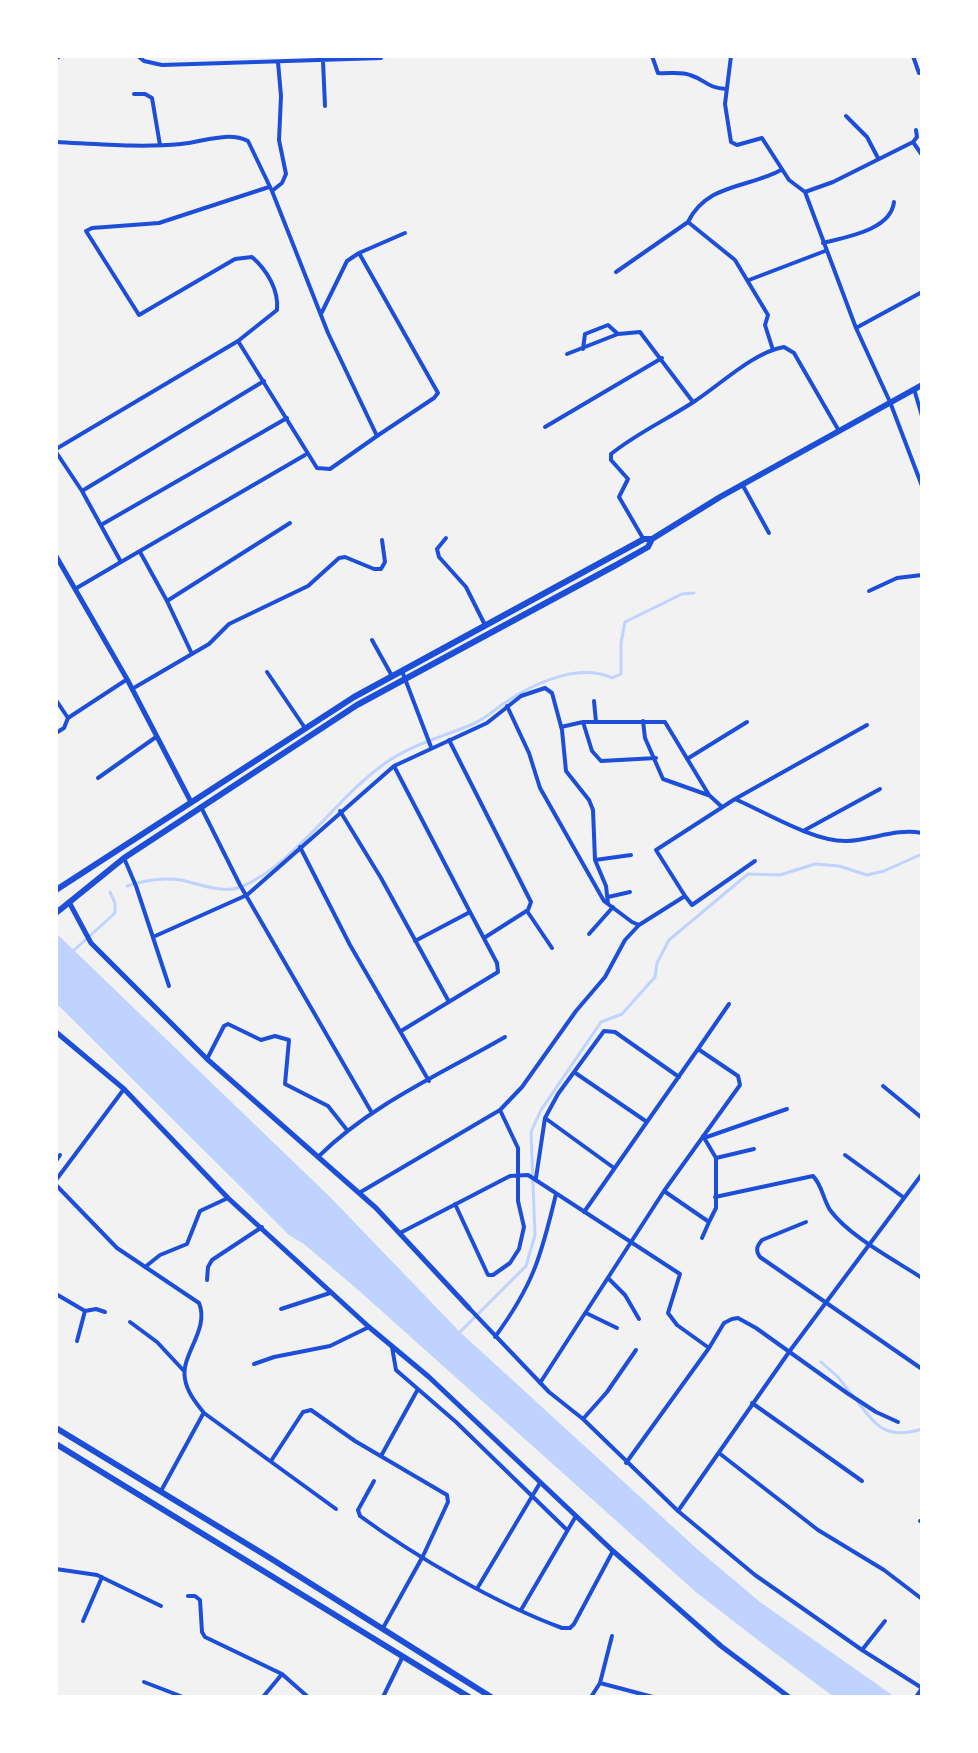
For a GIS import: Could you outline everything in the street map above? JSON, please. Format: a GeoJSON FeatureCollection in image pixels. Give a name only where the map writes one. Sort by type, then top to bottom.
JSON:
{"type":"FeatureCollection","features":[{"type":"Feature","properties":{"kind":"main road"},"geometry":{"type":"LineString","coordinates":[[56,890],[305,728],[392,676],[648,539],[922,385]]}},
{"type":"Feature","properties":{"kind":"main road"},"geometry":{"type":"LineString","coordinates":[[59,910],[124,858],[328,723],[648,547],[648,539]]}},
{"type":"Feature","properties":{"kind":"main road"},"geometry":{"type":"LineString","coordinates":[[565,581],[570,590]]}},
{"type":"Feature","properties":{"kind":"main road"},"geometry":{"type":"LineString","coordinates":[[259,758],[264,766]]}},
{"type":"Feature","properties":{"kind":"main road"},"geometry":{"type":"LineString","coordinates":[[118,849],[124,858]]}},
{"type":"Feature","properties":{"kind":"main road"},"geometry":{"type":"LineString","coordinates":[[56,1428],[287,1568],[491,1697]]}},
{"type":"Feature","properties":{"kind":"main road"},"geometry":{"type":"LineString","coordinates":[[56,1444],[469,1697]]}},
{"type":"Feature","properties":{"kind":"main road"},"geometry":{"type":"LineString","coordinates":[[123,1485],[130,1473]]}},
{"type":"Feature","properties":{"kind":"main road"},"geometry":{"type":"LineString","coordinates":[[279,1581],[287,1568]]}},
{"type":"Feature","properties":{"kind":"street"},"geometry":{"type":"LineString","coordinates":[[138,56],[144,61],[162,65],[381,58]]}},
{"type":"Feature","properties":{"kind":"street"},"geometry":{"type":"LineString","coordinates":[[652,56],[658,73],[683,72],[706,85],[726,89]]}},
{"type":"Feature","properties":{"kind":"street"},"geometry":{"type":"LineString","coordinates":[[731,56],[725,104],[731,142],[737,145],[762,138],[781,170],[805,192],[825,251],[890,402],[922,486]]}},
{"type":"Feature","properties":{"kind":"street"},"geometry":{"type":"LineString","coordinates":[[913,56],[919,73]]}},
{"type":"Feature","properties":{"kind":"street"},"geometry":{"type":"LineString","coordinates":[[323,61],[325,106]]}},
{"type":"Feature","properties":{"kind":"street"},"geometry":{"type":"LineString","coordinates":[[121,562],[56,451],[238,341],[272,317],[277,310],[276,291],[261,265],[252,257],[242,256],[139,315],[86,231],[159,223],[282,183],[286,174],[279,140],[281,96],[278,62]]}},
{"type":"Feature","properties":{"kind":"street"},"geometry":{"type":"LineString","coordinates":[[134,94],[152,98],[160,145]]}},
{"type":"Feature","properties":{"kind":"street"},"geometry":{"type":"LineString","coordinates":[[846,116],[867,137],[878,158]]}},
{"type":"Feature","properties":{"kind":"street"},"geometry":{"type":"LineString","coordinates":[[805,192],[833,182],[913,142],[917,137],[916,130]]}},
{"type":"Feature","properties":{"kind":"street"},"geometry":{"type":"LineString","coordinates":[[56,142],[160,145],[210,138],[243,139],[250,143],[321,314],[377,436]]}},
{"type":"Feature","properties":{"kind":"street"},"geometry":{"type":"LineString","coordinates":[[913,142],[922,155]]}},
{"type":"Feature","properties":{"kind":"street"},"geometry":{"type":"LineString","coordinates":[[616,272],[688,222],[701,203],[711,196],[728,187],[771,176],[781,170]]}},
{"type":"Feature","properties":{"kind":"street"},"geometry":{"type":"LineString","coordinates":[[823,243],[885,221],[893,211],[894,202]]}},
{"type":"Feature","properties":{"kind":"street"},"geometry":{"type":"LineString","coordinates":[[688,222],[735,260],[749,280],[768,315],[765,325],[773,350]]}},
{"type":"Feature","properties":{"kind":"street"},"geometry":{"type":"LineString","coordinates":[[321,314],[347,261],[405,233]]}},
{"type":"Feature","properties":{"kind":"street"},"geometry":{"type":"LineString","coordinates":[[749,280],[825,251]]}},
{"type":"Feature","properties":{"kind":"street"},"geometry":{"type":"LineString","coordinates":[[238,341],[314,466],[326,470],[434,398],[438,393],[359,253]]}},
{"type":"Feature","properties":{"kind":"street"},"geometry":{"type":"LineString","coordinates":[[856,328],[922,292]]}},
{"type":"Feature","properties":{"kind":"street"},"geometry":{"type":"LineString","coordinates":[[583,349],[585,334],[591,330],[608,325],[618,334]]}},
{"type":"Feature","properties":{"kind":"street"},"geometry":{"type":"LineString","coordinates":[[567,354],[618,334],[640,332],[693,402]]}},
{"type":"Feature","properties":{"kind":"street"},"geometry":{"type":"LineString","coordinates":[[648,539],[619,497],[628,477],[611,460],[611,456],[736,371],[773,350],[784,347],[794,353],[839,431]]}},
{"type":"Feature","properties":{"kind":"street"},"geometry":{"type":"LineString","coordinates":[[545,427],[662,358]]}},
{"type":"Feature","properties":{"kind":"street"},"geometry":{"type":"LineString","coordinates":[[82,491],[264,381]]}},
{"type":"Feature","properties":{"kind":"street"},"geometry":{"type":"LineString","coordinates":[[914,389],[922,416]]}},
{"type":"Feature","properties":{"kind":"street"},"geometry":{"type":"LineString","coordinates":[[101,525],[287,418]]}},
{"type":"Feature","properties":{"kind":"street"},"geometry":{"type":"LineString","coordinates":[[75,589],[306,454]]}},
{"type":"Feature","properties":{"kind":"street"},"geometry":{"type":"LineString","coordinates":[[742,484],[769,533]]}},
{"type":"Feature","properties":{"kind":"street"},"geometry":{"type":"LineString","coordinates":[[167,601],[290,523]]}},
{"type":"Feature","properties":{"kind":"street"},"geometry":{"type":"LineString","coordinates":[[446,538],[437,549],[439,557],[466,587],[485,625]]}},
{"type":"Feature","properties":{"kind":"street"},"geometry":{"type":"LineString","coordinates":[[132,689],[209,644],[229,624],[308,586],[339,558],[345,557],[381,569],[385,562],[382,540]]}},
{"type":"Feature","properties":{"kind":"street"},"geometry":{"type":"LineString","coordinates":[[140,552],[192,654]]}},
{"type":"Feature","properties":{"kind":"street"},"geometry":{"type":"LineString","coordinates":[[56,556],[127,679],[191,802]]}},
{"type":"Feature","properties":{"kind":"street"},"geometry":{"type":"LineString","coordinates":[[869,591],[897,578],[922,575]]}},
{"type":"Feature","properties":{"kind":"street"},"geometry":{"type":"LineString","coordinates":[[372,640],[392,676]]}},
{"type":"Feature","properties":{"kind":"street"},"geometry":{"type":"LineString","coordinates":[[402,671],[431,746]]}},
{"type":"Feature","properties":{"kind":"street"},"geometry":{"type":"LineString","coordinates":[[267,672],[305,728]]}},
{"type":"Feature","properties":{"kind":"street"},"geometry":{"type":"LineString","coordinates":[[56,733],[64,728],[68,718],[127,679]]}},
{"type":"Feature","properties":{"kind":"street"},"geometry":{"type":"LineString","coordinates":[[153,937],[246,894],[394,766],[431,746],[487,723],[521,696],[548,689],[552,693],[561,727],[566,771],[589,800],[593,810],[595,860],[610,903]]}},
{"type":"Feature","properties":{"kind":"street"},"geometry":{"type":"LineString","coordinates":[[56,700],[68,718]]}},
{"type":"Feature","properties":{"kind":"street"},"geometry":{"type":"LineString","coordinates":[[594,701],[596,722]]}},
{"type":"Feature","properties":{"kind":"street"},"geometry":{"type":"LineString","coordinates":[[507,706],[543,794],[610,903],[639,925]]}},
{"type":"Feature","properties":{"kind":"street"},"geometry":{"type":"LineString","coordinates":[[643,721],[645,738],[656,758],[660,775],[665,780],[709,795]]}},
{"type":"Feature","properties":{"kind":"street"},"geometry":{"type":"LineString","coordinates":[[583,722],[592,751],[601,761],[656,758]]}},
{"type":"Feature","properties":{"kind":"street"},"geometry":{"type":"LineString","coordinates":[[561,727],[583,722],[667,723],[709,795],[722,807]]}},
{"type":"Feature","properties":{"kind":"street"},"geometry":{"type":"LineString","coordinates":[[687,759],[747,722]]}},
{"type":"Feature","properties":{"kind":"street"},"geometry":{"type":"LineString","coordinates":[[755,861],[692,905],[656,850],[735,799],[867,725]]}},
{"type":"Feature","properties":{"kind":"street"},"geometry":{"type":"LineString","coordinates":[[98,778],[156,737]]}},
{"type":"Feature","properties":{"kind":"street"},"geometry":{"type":"LineString","coordinates":[[449,740],[529,897],[527,911],[484,938]]}},
{"type":"Feature","properties":{"kind":"street"},"geometry":{"type":"LineString","coordinates":[[394,766],[497,963],[498,972],[401,1031]]}},
{"type":"Feature","properties":{"kind":"street"},"geometry":{"type":"LineString","coordinates":[[805,830],[880,789]]}},
{"type":"Feature","properties":{"kind":"street"},"geometry":{"type":"LineString","coordinates":[[735,799],[805,830],[839,841],[906,832],[922,833]]}},
{"type":"Feature","properties":{"kind":"street"},"geometry":{"type":"LineString","coordinates":[[201,807],[240,885],[372,1113]]}},
{"type":"Feature","properties":{"kind":"street"},"geometry":{"type":"LineString","coordinates":[[340,811],[448,1000]]}},
{"type":"Feature","properties":{"kind":"street"},"geometry":{"type":"LineString","coordinates":[[300,847],[350,945],[429,1081]]}},
{"type":"Feature","properties":{"kind":"street"},"geometry":{"type":"LineString","coordinates":[[595,860],[631,855]]}},
{"type":"Feature","properties":{"kind":"street"},"geometry":{"type":"LineString","coordinates":[[124,858],[169,986]]}},
{"type":"Feature","properties":{"kind":"street"},"geometry":{"type":"LineString","coordinates":[[589,934],[610,903],[630,892]]}},
{"type":"Feature","properties":{"kind":"street"},"geometry":{"type":"LineString","coordinates":[[359,1193],[500,1110],[522,1087],[576,1011],[605,977],[625,940],[639,925],[685,896]]}},
{"type":"Feature","properties":{"kind":"street"},"geometry":{"type":"LineString","coordinates":[[69,902],[91,943],[207,1059],[400,1233],[540,1383],[583,1419],[678,1511],[755,1575],[922,1688],[916,1697]]}},
{"type":"Feature","properties":{"kind":"street"},"geometry":{"type":"LineString","coordinates":[[527,911],[552,948]]}},
{"type":"Feature","properties":{"kind":"street"},"geometry":{"type":"LineString","coordinates":[[415,941],[470,912]]}},
{"type":"Feature","properties":{"kind":"street"},"geometry":{"type":"LineString","coordinates":[[584,1212],[729,1004]]}},
{"type":"Feature","properties":{"kind":"street"},"geometry":{"type":"LineString","coordinates":[[207,1059],[227,1024],[261,1040],[275,1036],[289,1040],[285,1084],[328,1106],[347,1130]]}},
{"type":"Feature","properties":{"kind":"street"},"geometry":{"type":"LineString","coordinates":[[532,1177],[545,1118],[600,1033],[607,1030],[615,1032],[679,1077]]}},
{"type":"Feature","properties":{"kind":"street"},"geometry":{"type":"LineString","coordinates":[[56,1032],[124,1089],[228,1198],[541,1481],[613,1551],[721,1646],[789,1697]]}},
{"type":"Feature","properties":{"kind":"street"},"geometry":{"type":"LineString","coordinates":[[318,1157],[347,1130],[372,1113],[505,1037]]}},
{"type":"Feature","properties":{"kind":"street"},"geometry":{"type":"LineString","coordinates":[[540,1383],[664,1191],[740,1082],[738,1076],[698,1049]]}},
{"type":"Feature","properties":{"kind":"street"},"geometry":{"type":"LineString","coordinates":[[574,1072],[647,1122]]}},
{"type":"Feature","properties":{"kind":"street"},"geometry":{"type":"LineString","coordinates":[[883,1086],[922,1118]]}},
{"type":"Feature","properties":{"kind":"street"},"geometry":{"type":"LineString","coordinates":[[124,1089],[56,1179],[105,1237],[199,1303],[200,1327],[184,1372]]}},
{"type":"Feature","properties":{"kind":"street"},"geometry":{"type":"LineString","coordinates":[[703,1137],[732,1131],[746,1122],[787,1109]]}},
{"type":"Feature","properties":{"kind":"street"},"geometry":{"type":"LineString","coordinates":[[455,1204],[488,1275],[510,1263],[519,1249],[524,1227],[518,1201],[517,1145],[500,1110]]}},
{"type":"Feature","properties":{"kind":"street"},"geometry":{"type":"LineString","coordinates":[[545,1118],[614,1168]]}},
{"type":"Feature","properties":{"kind":"street"},"geometry":{"type":"LineString","coordinates":[[702,1238],[715,1211],[716,1158],[703,1137]]}},
{"type":"Feature","properties":{"kind":"street"},"geometry":{"type":"LineString","coordinates":[[716,1158],[754,1149]]}},
{"type":"Feature","properties":{"kind":"street"},"geometry":{"type":"LineString","coordinates":[[56,1161],[60,1155]]}},
{"type":"Feature","properties":{"kind":"street"},"geometry":{"type":"LineString","coordinates":[[845,1155],[903,1197]]}},
{"type":"Feature","properties":{"kind":"street"},"geometry":{"type":"LineString","coordinates":[[400,1233],[516,1174],[532,1177],[680,1274],[668,1307],[671,1320],[709,1348]]}},
{"type":"Feature","properties":{"kind":"street"},"geometry":{"type":"LineString","coordinates":[[678,1511],[752,1403],[922,1174]]}},
{"type":"Feature","properties":{"kind":"street"},"geometry":{"type":"LineString","coordinates":[[715,1197],[813,1176],[833,1213],[870,1244],[922,1278]]}},
{"type":"Feature","properties":{"kind":"street"},"geometry":{"type":"LineString","coordinates":[[664,1191],[709,1222]]}},
{"type":"Feature","properties":{"kind":"street"},"geometry":{"type":"LineString","coordinates":[[493,1336],[518,1305],[535,1273],[556,1193]]}},
{"type":"Feature","properties":{"kind":"street"},"geometry":{"type":"LineString","coordinates":[[145,1267],[160,1255],[187,1244],[200,1211],[228,1198]]}},
{"type":"Feature","properties":{"kind":"street"},"geometry":{"type":"LineString","coordinates":[[806,1222],[762,1240],[756,1252],[825,1304],[922,1369]]}},
{"type":"Feature","properties":{"kind":"street"},"geometry":{"type":"LineString","coordinates":[[207,1280],[212,1260],[262,1227]]}},
{"type":"Feature","properties":{"kind":"street"},"geometry":{"type":"LineString","coordinates":[[609,1279],[625,1295],[639,1319]]}},
{"type":"Feature","properties":{"kind":"street"},"geometry":{"type":"LineString","coordinates":[[281,1309],[332,1292]]}},
{"type":"Feature","properties":{"kind":"street"},"geometry":{"type":"LineString","coordinates":[[56,1294],[85,1311],[96,1309],[105,1312]]}},
{"type":"Feature","properties":{"kind":"street"},"geometry":{"type":"LineString","coordinates":[[77,1341],[85,1311]]}},
{"type":"Feature","properties":{"kind":"street"},"geometry":{"type":"LineString","coordinates":[[586,1313],[617,1328]]}},
{"type":"Feature","properties":{"kind":"street"},"geometry":{"type":"LineString","coordinates":[[626,1463],[724,1323],[738,1318],[876,1412],[898,1422]]}},
{"type":"Feature","properties":{"kind":"street"},"geometry":{"type":"LineString","coordinates":[[130,1322],[157,1342],[184,1372],[190,1394],[204,1413],[336,1509]]}},
{"type":"Feature","properties":{"kind":"street"},"geometry":{"type":"LineString","coordinates":[[254,1364],[330,1346],[369,1327]]}},
{"type":"Feature","properties":{"kind":"street"},"geometry":{"type":"LineString","coordinates":[[392,1346],[396,1370],[456,1422],[567,1530]]}},
{"type":"Feature","properties":{"kind":"street"},"geometry":{"type":"LineString","coordinates":[[583,1419],[607,1392],[636,1350]]}},
{"type":"Feature","properties":{"kind":"street"},"geometry":{"type":"LineString","coordinates":[[381,1456],[418,1389]]}},
{"type":"Feature","properties":{"kind":"street"},"geometry":{"type":"LineString","coordinates":[[752,1403],[862,1481]]}},
{"type":"Feature","properties":{"kind":"street"},"geometry":{"type":"LineString","coordinates":[[271,1461],[308,1409],[448,1498],[423,1556],[383,1628]]}},
{"type":"Feature","properties":{"kind":"street"},"geometry":{"type":"LineString","coordinates":[[160,1493],[204,1413]]}},
{"type":"Feature","properties":{"kind":"street"},"geometry":{"type":"LineString","coordinates":[[719,1453],[818,1530],[884,1570],[922,1599]]}},
{"type":"Feature","properties":{"kind":"street"},"geometry":{"type":"LineString","coordinates":[[374,1481],[358,1510],[359,1515],[478,1587],[562,1628],[570,1628],[613,1551]]}},
{"type":"Feature","properties":{"kind":"street"},"geometry":{"type":"LineString","coordinates":[[478,1587],[541,1481]]}},
{"type":"Feature","properties":{"kind":"street"},"geometry":{"type":"LineString","coordinates":[[521,1610],[576,1514]]}},
{"type":"Feature","properties":{"kind":"street"},"geometry":{"type":"LineString","coordinates":[[56,1569],[102,1577],[161,1606]]}},
{"type":"Feature","properties":{"kind":"street"},"geometry":{"type":"LineString","coordinates":[[83,1621],[102,1577]]}},
{"type":"Feature","properties":{"kind":"street"},"geometry":{"type":"LineString","coordinates":[[188,1596],[200,1600],[205,1637],[282,1674],[306,1696]]}},
{"type":"Feature","properties":{"kind":"street"},"geometry":{"type":"LineString","coordinates":[[862,1650],[885,1621]]}},
{"type":"Feature","properties":{"kind":"street"},"geometry":{"type":"LineString","coordinates":[[591,1697],[600,1683],[612,1636]]}},
{"type":"Feature","properties":{"kind":"street"},"geometry":{"type":"LineString","coordinates":[[383,1697],[402,1658]]}},
{"type":"Feature","properties":{"kind":"street"},"geometry":{"type":"LineString","coordinates":[[263,1697],[282,1674]]}},
{"type":"Feature","properties":{"kind":"street"},"geometry":{"type":"LineString","coordinates":[[144,1682],[183,1697]]}},
{"type":"Feature","properties":{"kind":"street"},"geometry":{"type":"LineString","coordinates":[[600,1683],[653,1697]]}},
{"type":"Feature","properties":{"kind":"water"},"geometry":{"type":"Polygon","coordinates":[[[56,933],[330,1197],[460,1332],[696,1548],[760,1602],[895,1697],[834,1697],[767,1647],[697,1593],[357,1289],[289,1235],[56,1003],[56,933]]]}},
{"type":"Feature","properties":{"kind":"waterway"},"geometry":{"type":"LineString","coordinates":[[127,886],[167,879],[234,889],[261,877],[297,847],[366,778],[395,757],[479,721],[509,700],[549,680],[575,673],[612,678],[621,674],[625,622],[682,594],[694,593]]}},
{"type":"Feature","properties":{"kind":"waterway"},"geometry":{"type":"LineString","coordinates":[[457,1335],[526,1266],[535,1235],[531,1132],[541,1110],[601,1022],[622,1014],[655,977],[657,963],[669,940],[748,874],[780,875],[815,864],[839,866],[867,875],[922,854]]}},
{"type":"Feature","properties":{"kind":"waterway"},"geometry":{"type":"LineString","coordinates":[[72,952],[115,913],[110,892]]}},
{"type":"Feature","properties":{"kind":"waterway"},"geometry":{"type":"LineString","coordinates":[[821,1362],[852,1395]]}},
{"type":"Feature","properties":{"kind":"waterway"},"geometry":{"type":"LineString","coordinates":[[857,1401],[884,1429],[900,1433],[922,1429]]}}]}
